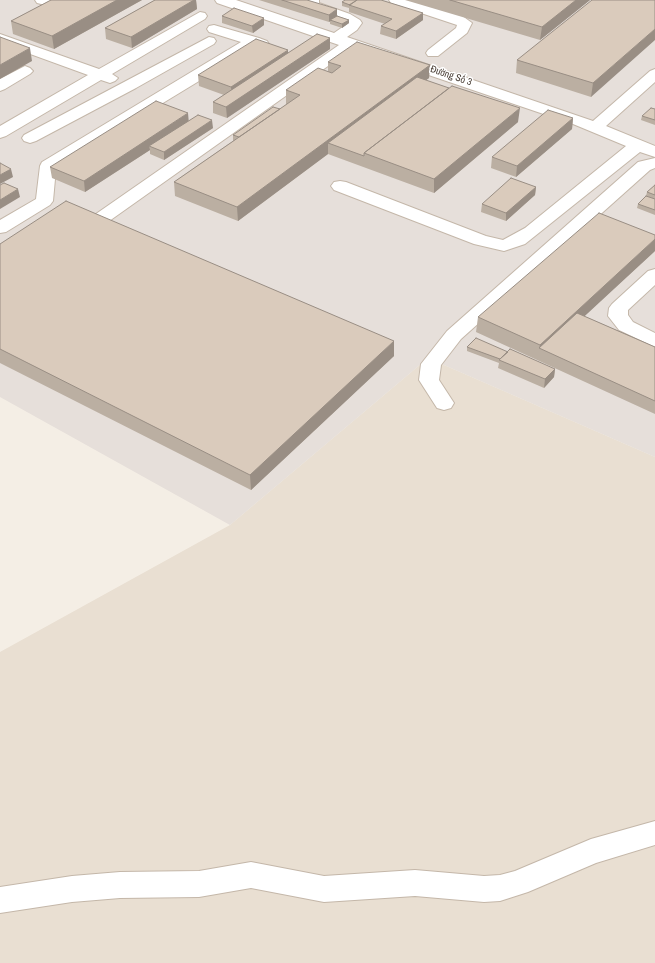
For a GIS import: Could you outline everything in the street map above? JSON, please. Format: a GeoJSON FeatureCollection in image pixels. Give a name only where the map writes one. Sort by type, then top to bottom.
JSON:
{"type":"FeatureCollection","features":[{"type":"Feature","properties":{"kind":"street"},"geometry":{"type":"LineString","coordinates":[[42,0],[61,2]]}},
{"type":"Feature","properties":{"kind":"street","name":"Đường Số 3"},"geometry":{"type":"LineString","coordinates":[[222,0],[344,40],[596,127],[655,152]]}},
{"type":"Feature","properties":{"kind":"street"},"geometry":{"type":"LineString","coordinates":[[114,227],[99,220],[344,40],[355,23],[346,17],[310,4],[312,0]]}},
{"type":"Feature","properties":{"kind":"street"},"geometry":{"type":"LineString","coordinates":[[396,0],[456,18],[464,23],[462,30],[433,53]]}},
{"type":"Feature","properties":{"kind":"street"},"geometry":{"type":"LineString","coordinates":[[39,14],[61,2]]}},
{"type":"Feature","properties":{"kind":"street"},"geometry":{"type":"LineString","coordinates":[[0,133],[200,16]]}},
{"type":"Feature","properties":{"kind":"street"},"geometry":{"type":"LineString","coordinates":[[0,37],[13,29]]}},
{"type":"Feature","properties":{"kind":"street"},"geometry":{"type":"LineString","coordinates":[[30,138],[131,85],[212,35],[254,41],[275,48]]}},
{"type":"Feature","properties":{"kind":"street"},"geometry":{"type":"LineString","coordinates":[[0,37],[162,96]]}},
{"type":"Feature","properties":{"kind":"street"},"geometry":{"type":"LineString","coordinates":[[0,228],[44,201],[48,166],[254,41]]}},
{"type":"Feature","properties":{"kind":"street"},"geometry":{"type":"LineString","coordinates":[[0,86],[25,71]]}},
{"type":"Feature","properties":{"kind":"street"},"geometry":{"type":"LineString","coordinates":[[596,127],[655,74]]}},
{"type":"Feature","properties":{"kind":"street"},"geometry":{"type":"LineString","coordinates":[[340,186],[480,240],[504,246],[519,240],[531,232],[638,145]]}},
{"type":"Feature","properties":{"kind":"street"},"geometry":{"type":"LineString","coordinates":[[444,403],[429,380],[431,364],[454,335],[644,166],[655,163]]}},
{"type":"Feature","properties":{"kind":"street"},"geometry":{"type":"LineString","coordinates":[[655,275],[619,308],[618,316],[626,326],[655,341]]}},
{"type":"Feature","properties":{"kind":"street"},"geometry":{"type":"LineString","coordinates":[[0,900],[72,889],[120,885],[199,884],[251,875],[324,889],[415,883],[484,889],[500,888],[518,883],[591,852],[655,833]]}},
{"type":"Feature","properties":{"kind":"shaded area"},"geometry":{"type":"Polygon","coordinates":[[[0,0],[655,0],[655,457],[428,358],[230,525],[0,397],[0,0]]]}},
{"type":"Feature","properties":{"kind":"shaded area"},"geometry":{"type":"Polygon","coordinates":[[[428,358],[655,457],[655,963],[0,963],[0,652],[230,525],[428,358]]]}},
{"type":"Feature","properties":{"kind":"building"},"geometry":{"type":"Polygon","coordinates":[[[51,0],[117,0],[52,36],[11,21],[51,0]]]}},
{"type":"Feature","properties":{"kind":"building"},"geometry":{"type":"Polygon","coordinates":[[[155,0],[194,0],[131,37],[105,28],[155,0]]]}},
{"type":"Feature","properties":{"kind":"building"},"geometry":{"type":"Polygon","coordinates":[[[282,0],[307,0],[337,9],[329,15],[282,0]]]}},
{"type":"Feature","properties":{"kind":"building"},"geometry":{"type":"Polygon","coordinates":[[[345,0],[357,0],[350,5],[342,2],[345,0]]]}},
{"type":"Feature","properties":{"kind":"building"},"geometry":{"type":"Polygon","coordinates":[[[357,0],[381,0],[423,13],[396,31],[381,26],[392,19],[349,5],[357,0]]]}},
{"type":"Feature","properties":{"kind":"building"},"geometry":{"type":"Polygon","coordinates":[[[450,0],[576,0],[542,27],[450,0]]]}},
{"type":"Feature","properties":{"kind":"building"},"geometry":{"type":"Polygon","coordinates":[[[592,0],[655,0],[655,29],[593,83],[517,60],[592,0]]]}},
{"type":"Feature","properties":{"kind":"building"},"geometry":{"type":"Polygon","coordinates":[[[234,8],[264,18],[252,26],[222,16],[234,8]]]}},
{"type":"Feature","properties":{"kind":"building"},"geometry":{"type":"Polygon","coordinates":[[[337,16],[349,20],[342,24],[330,20],[337,16]]]}},
{"type":"Feature","properties":{"kind":"building"},"geometry":{"type":"Polygon","coordinates":[[[317,34],[330,38],[226,107],[213,102],[317,34]]]}},
{"type":"Feature","properties":{"kind":"building"},"geometry":{"type":"Polygon","coordinates":[[[0,37],[30,48],[0,65],[0,37]]]}},
{"type":"Feature","properties":{"kind":"building"},"geometry":{"type":"Polygon","coordinates":[[[256,39],[288,50],[231,87],[198,75],[256,39]]]}},
{"type":"Feature","properties":{"kind":"building"},"geometry":{"type":"Polygon","coordinates":[[[357,42],[430,65],[237,207],[174,182],[300,95],[286,90],[318,68],[332,73],[341,66],[328,62],[357,42]]]}},
{"type":"Feature","properties":{"kind":"building"},"geometry":{"type":"Polygon","coordinates":[[[417,77],[449,88],[364,153],[364,156],[328,143],[417,77]]]}},
{"type":"Feature","properties":{"kind":"building"},"geometry":{"type":"Polygon","coordinates":[[[452,86],[520,108],[434,179],[364,153],[452,86]]]}},
{"type":"Feature","properties":{"kind":"building"},"geometry":{"type":"Polygon","coordinates":[[[156,101],[188,113],[84,181],[50,167],[156,101]]]}},
{"type":"Feature","properties":{"kind":"building"},"geometry":{"type":"Polygon","coordinates":[[[273,107],[280,109],[239,137],[233,135],[273,107]]]}},
{"type":"Feature","properties":{"kind":"building"},"geometry":{"type":"Polygon","coordinates":[[[651,108],[655,109],[655,120],[642,116],[651,108]]]}},
{"type":"Feature","properties":{"kind":"building"},"geometry":{"type":"Polygon","coordinates":[[[548,110],[573,118],[517,166],[492,157],[548,110]]]}},
{"type":"Feature","properties":{"kind":"building"},"geometry":{"type":"Polygon","coordinates":[[[198,115],[212,120],[164,152],[149,146],[198,115]]]}},
{"type":"Feature","properties":{"kind":"building"},"geometry":{"type":"Polygon","coordinates":[[[0,163],[11,169],[0,175],[0,163]]]}},
{"type":"Feature","properties":{"kind":"building"},"geometry":{"type":"Polygon","coordinates":[[[511,178],[536,187],[506,213],[482,204],[511,178]]]}},
{"type":"Feature","properties":{"kind":"building"},"geometry":{"type":"Polygon","coordinates":[[[4,183],[18,189],[0,200],[0,185],[4,183]]]}},
{"type":"Feature","properties":{"kind":"building"},"geometry":{"type":"Polygon","coordinates":[[[655,185],[655,195],[647,192],[655,185]]]}},
{"type":"Feature","properties":{"kind":"building"},"geometry":{"type":"Polygon","coordinates":[[[646,196],[655,199],[655,210],[638,204],[646,196]]]}},
{"type":"Feature","properties":{"kind":"building"},"geometry":{"type":"Polygon","coordinates":[[[66,201],[394,341],[250,475],[0,349],[0,244],[66,201]]]}},
{"type":"Feature","properties":{"kind":"building"},"geometry":{"type":"Polygon","coordinates":[[[599,213],[655,235],[655,239],[540,345],[478,317],[599,213]]]}},
{"type":"Feature","properties":{"kind":"building"},"geometry":{"type":"Polygon","coordinates":[[[577,313],[655,347],[655,401],[539,348],[577,313]]]}},
{"type":"Feature","properties":{"kind":"building"},"geometry":{"type":"Polygon","coordinates":[[[476,338],[508,352],[500,359],[467,347],[476,338]]]}},
{"type":"Feature","properties":{"kind":"building"},"geometry":{"type":"Polygon","coordinates":[[[510,349],[555,369],[545,379],[499,360],[510,349]]]}}]}
